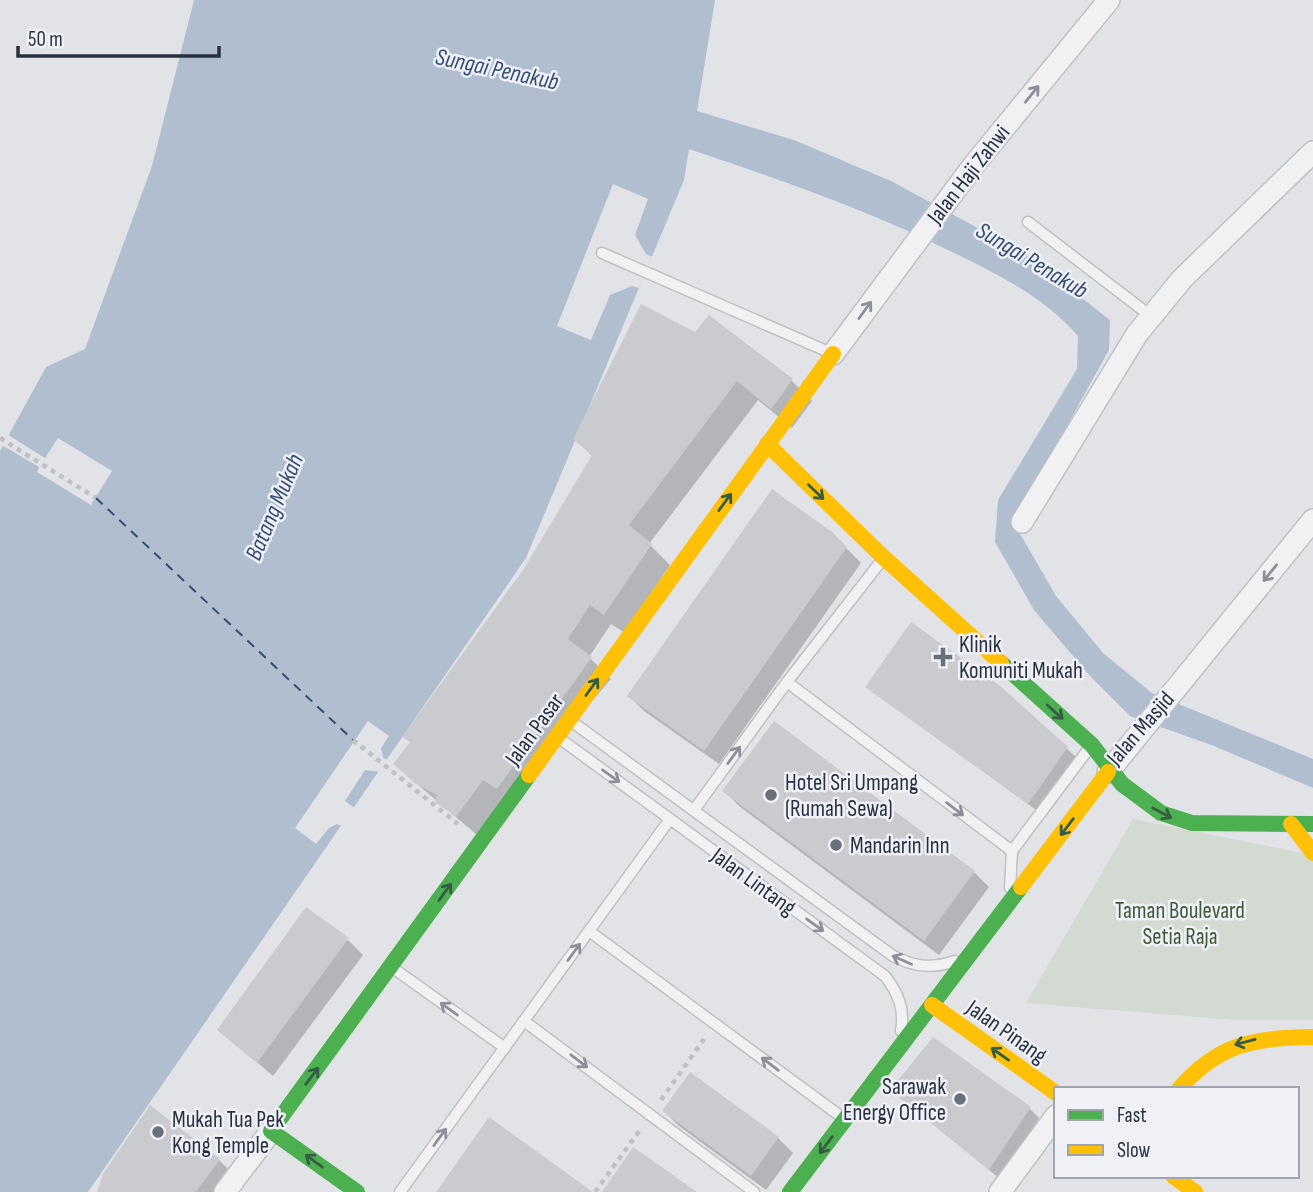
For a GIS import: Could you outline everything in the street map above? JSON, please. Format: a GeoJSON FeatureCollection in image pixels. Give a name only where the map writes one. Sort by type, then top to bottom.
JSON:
{"type":"FeatureCollection","features":[{"type":"Feature","properties":{"kind":"street","name":"Jalan Haji Zahwi"},"geometry":{"type":"LineString","coordinates":[[833,354],[973,166],[1109,0]]}},
{"type":"Feature","properties":{"kind":"street"},"geometry":{"type":"LineString","coordinates":[[1022,522],[1137,334],[1182,279],[1313,152]]}},
{"type":"Feature","properties":{"kind":"street","name":"Jalan Pasar"},"geometry":{"type":"LineString","coordinates":[[271,1131],[833,354]]}},
{"type":"Feature","properties":{"kind":"street","name":"Jalan Masjid"},"geometry":{"type":"LineString","coordinates":[[767,444],[884,557],[1091,745],[1108,772],[1313,520]]}},
{"type":"Feature","properties":{"kind":"street"},"geometry":{"type":"LineString","coordinates":[[790,1192],[1108,772],[1148,804],[1176,820],[1210,824],[1313,824]]}},
{"type":"Feature","properties":{"kind":"street"},"geometry":{"type":"LineString","coordinates":[[1291,824],[1313,853]]}},
{"type":"Feature","properties":{"kind":"street","name":"Jalan Pinang"},"geometry":{"type":"LineString","coordinates":[[932,1005],[1054,1092]]}},
{"type":"Feature","properties":{"kind":"street"},"geometry":{"type":"LineString","coordinates":[[1181,1087],[1202,1062],[1228,1047],[1261,1038],[1305,1037],[1313,1017]]}},
{"type":"Feature","properties":{"kind":"street"},"geometry":{"type":"LineString","coordinates":[[1000,1192],[1054,1119]]}},
{"type":"Feature","properties":{"kind":"street"},"geometry":{"type":"LineString","coordinates":[[225,1192],[271,1131],[357,1192]]}},
{"type":"Feature","properties":{"kind":"street"},"geometry":{"type":"LineString","coordinates":[[1176,1178],[1195,1192]]}},
{"type":"Feature","properties":{"kind":"lane"},"geometry":{"type":"LineString","coordinates":[[1028,222],[1152,317]]}},
{"type":"Feature","properties":{"kind":"lane"},"geometry":{"type":"LineString","coordinates":[[602,253],[833,354]]}},
{"type":"Feature","properties":{"kind":"lane"},"geometry":{"type":"LineString","coordinates":[[694,810],[787,682],[884,557]]}},
{"type":"Feature","properties":{"kind":"lane"},"geometry":{"type":"LineString","coordinates":[[787,682],[1012,851]]}},
{"type":"Feature","properties":{"kind":"lane","name":"Jalan Lintang"},"geometry":{"type":"LineString","coordinates":[[569,719],[893,956],[920,967],[934,967],[968,957]]}},
{"type":"Feature","properties":{"kind":"lane","name":"Jalan Lintang"},"geometry":{"type":"LineString","coordinates":[[556,736],[885,976],[895,989],[901,1005],[902,1023],[895,1053]]}},
{"type":"Feature","properties":{"kind":"lane"},"geometry":{"type":"LineString","coordinates":[[1009,903],[1012,851],[1091,745]]}},
{"type":"Feature","properties":{"kind":"lane"},"geometry":{"type":"LineString","coordinates":[[400,1192],[670,819]]}},
{"type":"Feature","properties":{"kind":"lane"},"geometry":{"type":"LineString","coordinates":[[589,931],[845,1120]]}},
{"type":"Feature","properties":{"kind":"lane"},"geometry":{"type":"LineString","coordinates":[[392,967],[505,1048]]}},
{"type":"Feature","properties":{"kind":"lane"},"geometry":{"type":"LineString","coordinates":[[524,1021],[754,1192]]}},
{"type":"Feature","properties":{"kind":"path"},"geometry":{"type":"LineString","coordinates":[[0,438],[96,498]]}},
{"type":"Feature","properties":{"kind":"path"},"geometry":{"type":"LineString","coordinates":[[353,740],[481,842]]}},
{"type":"Feature","properties":{"kind":"path"},"geometry":{"type":"LineString","coordinates":[[596,1192],[715,1023]]}},
{"type":"Feature","properties":{"kind":"green space","name":"Taman Boulevard Setia Raja"},"geometry":{"type":"Polygon","coordinates":[[[1133,819],[1313,855],[1313,1020],[1234,1020],[1026,1003],[1133,819]]]}},
{"type":"Feature","properties":{"kind":"water"},"geometry":{"type":"Polygon","coordinates":[[[194,0],[715,0],[697,111],[794,140],[891,181],[1024,253],[1110,320],[1109,350],[1034,485],[1019,532],[1056,596],[1104,654],[1152,693],[1313,759],[1313,788],[1214,746],[1130,716],[1090,676],[1034,610],[995,542],[998,500],[1077,369],[1078,336],[1035,298],[985,268],[886,222],[689,149],[684,180],[526,558],[88,1192],[0,1192],[0,451],[46,367],[85,349],[152,166],[194,0]]]}},
{"type":"Feature","properties":{"kind":"pier"},"geometry":{"type":"Polygon","coordinates":[[[613,184],[648,199],[635,235],[646,254],[652,257],[639,288],[632,286],[610,295],[591,340],[557,326],[613,184]]]}},
{"type":"Feature","properties":{"kind":"pier"},"geometry":{"type":"Polygon","coordinates":[[[5,433],[45,458],[58,438],[112,471],[91,505],[37,472],[39,467],[0,444],[5,433]]]}},
{"type":"Feature","properties":{"kind":"pier"},"geometry":{"type":"Polygon","coordinates":[[[368,721],[389,736],[381,748],[383,757],[389,762],[382,772],[365,770],[345,801],[356,809],[344,827],[337,824],[329,828],[316,844],[295,828],[368,721]]]}},
{"type":"Feature","properties":{"kind":"building"},"geometry":{"type":"Polygon","coordinates":[[[641,304],[695,332],[709,315],[793,379],[771,409],[737,381],[629,525],[652,544],[604,615],[590,605],[568,639],[592,657],[497,789],[483,780],[456,817],[435,802],[437,795],[416,784],[393,764],[410,742],[402,737],[523,570],[592,455],[573,439],[641,304]]]}},
{"type":"Feature","properties":{"kind":"building"},"geometry":{"type":"Polygon","coordinates":[[[772,489],[832,532],[847,547],[704,751],[627,696],[772,489]]]}},
{"type":"Feature","properties":{"kind":"building"},"geometry":{"type":"Polygon","coordinates":[[[911,622],[999,685],[1068,747],[1028,804],[865,687],[911,622]]]}},
{"type":"Feature","properties":{"kind":"building"},"geometry":{"type":"Polygon","coordinates":[[[774,721],[975,871],[924,941],[722,791],[774,721]]]}},
{"type":"Feature","properties":{"kind":"building"},"geometry":{"type":"Polygon","coordinates":[[[306,907],[349,938],[257,1063],[217,1030],[306,907]]]}},
{"type":"Feature","properties":{"kind":"building","name":"Sarawak Energy Office"},"geometry":{"type":"Polygon","coordinates":[[[933,1037],[1031,1107],[989,1170],[890,1090],[933,1037]]]}},
{"type":"Feature","properties":{"kind":"building"},"geometry":{"type":"Polygon","coordinates":[[[690,1072],[779,1137],[751,1176],[662,1111],[690,1072]]]}},
{"type":"Feature","properties":{"kind":"building","name":"Mukah Tua Pek Kong Temple"},"geometry":{"type":"Polygon","coordinates":[[[150,1105],[220,1159],[196,1192],[97,1192],[103,1174],[150,1105]]]}},
{"type":"Feature","properties":{"kind":"building"},"geometry":{"type":"Polygon","coordinates":[[[489,1117],[593,1192],[436,1192],[489,1117]]]}},
{"type":"Feature","properties":{"kind":"building"},"geometry":{"type":"Polygon","coordinates":[[[633,1147],[697,1192],[602,1192],[633,1147]]]}},
{"type":"Feature","properties":{"kind":"ferry route"},"geometry":{"type":"LineString","coordinates":[[96,498],[353,740]]}},
{"type":"Feature","properties":{"kind":"traffic: fast"},"geometry":{"type":"LineString","coordinates":[[1001,663],[1092,745],[1122,784],[1161,813],[1192,823],[1313,824]]}},
{"type":"Feature","properties":{"kind":"traffic: fast"},"geometry":{"type":"LineString","coordinates":[[357,1192],[271,1131],[529,775]]}},
{"type":"Feature","properties":{"kind":"traffic: fast"},"geometry":{"type":"LineString","coordinates":[[790,1192],[1021,887]]}},
{"type":"Feature","properties":{"kind":"traffic: slow"},"geometry":{"type":"LineString","coordinates":[[529,775],[833,354]]}},
{"type":"Feature","properties":{"kind":"traffic: slow"},"geometry":{"type":"LineString","coordinates":[[767,444],[882,556],[1001,663]]}},
{"type":"Feature","properties":{"kind":"traffic: slow"},"geometry":{"type":"LineString","coordinates":[[1021,887],[1108,772]]}},
{"type":"Feature","properties":{"kind":"traffic: slow"},"geometry":{"type":"LineString","coordinates":[[1291,824],[1313,853]]}},
{"type":"Feature","properties":{"kind":"traffic: slow"},"geometry":{"type":"LineString","coordinates":[[932,1005],[1054,1092]]}},
{"type":"Feature","properties":{"kind":"traffic: slow"},"geometry":{"type":"LineString","coordinates":[[1181,1087],[1209,1062],[1239,1046],[1273,1039],[1313,1037]]}},
{"type":"Feature","properties":{"kind":"traffic: slow"},"geometry":{"type":"LineString","coordinates":[[1176,1178],[1195,1192]]}},
{"type":"Feature","properties":{"kind":"place","name":"Klinik Komuniti Mukah"},"geometry":{"type":"Point","coordinates":[943,657]}},
{"type":"Feature","properties":{"kind":"place","name":"Hotel Sri Umpang (Rumah Sewa)"},"geometry":{"type":"Point","coordinates":[771,795]}},
{"type":"Feature","properties":{"kind":"place","name":"Mandarin Inn"},"geometry":{"type":"Point","coordinates":[836,845]}},
{"type":"Feature","properties":{"kind":"place","name":"Sarawak Energy Office"},"geometry":{"type":"Point","coordinates":[960,1099]}},
{"type":"Feature","properties":{"kind":"place","name":"Mukah Tua Pek Kong Temple"},"geometry":{"type":"Point","coordinates":[158,1132]}},
{"type":"Feature","properties":{"kind":"water label","name":"Sungai Penakub"},"geometry":{"type":"Point","coordinates":[497,69]}},
{"type":"Feature","properties":{"kind":"water label","name":"Sungai Penakub"},"geometry":{"type":"Point","coordinates":[1032,260]}},
{"type":"Feature","properties":{"kind":"water label","name":"Batang Mukah"},"geometry":{"type":"Point","coordinates":[274,507]}}]}
